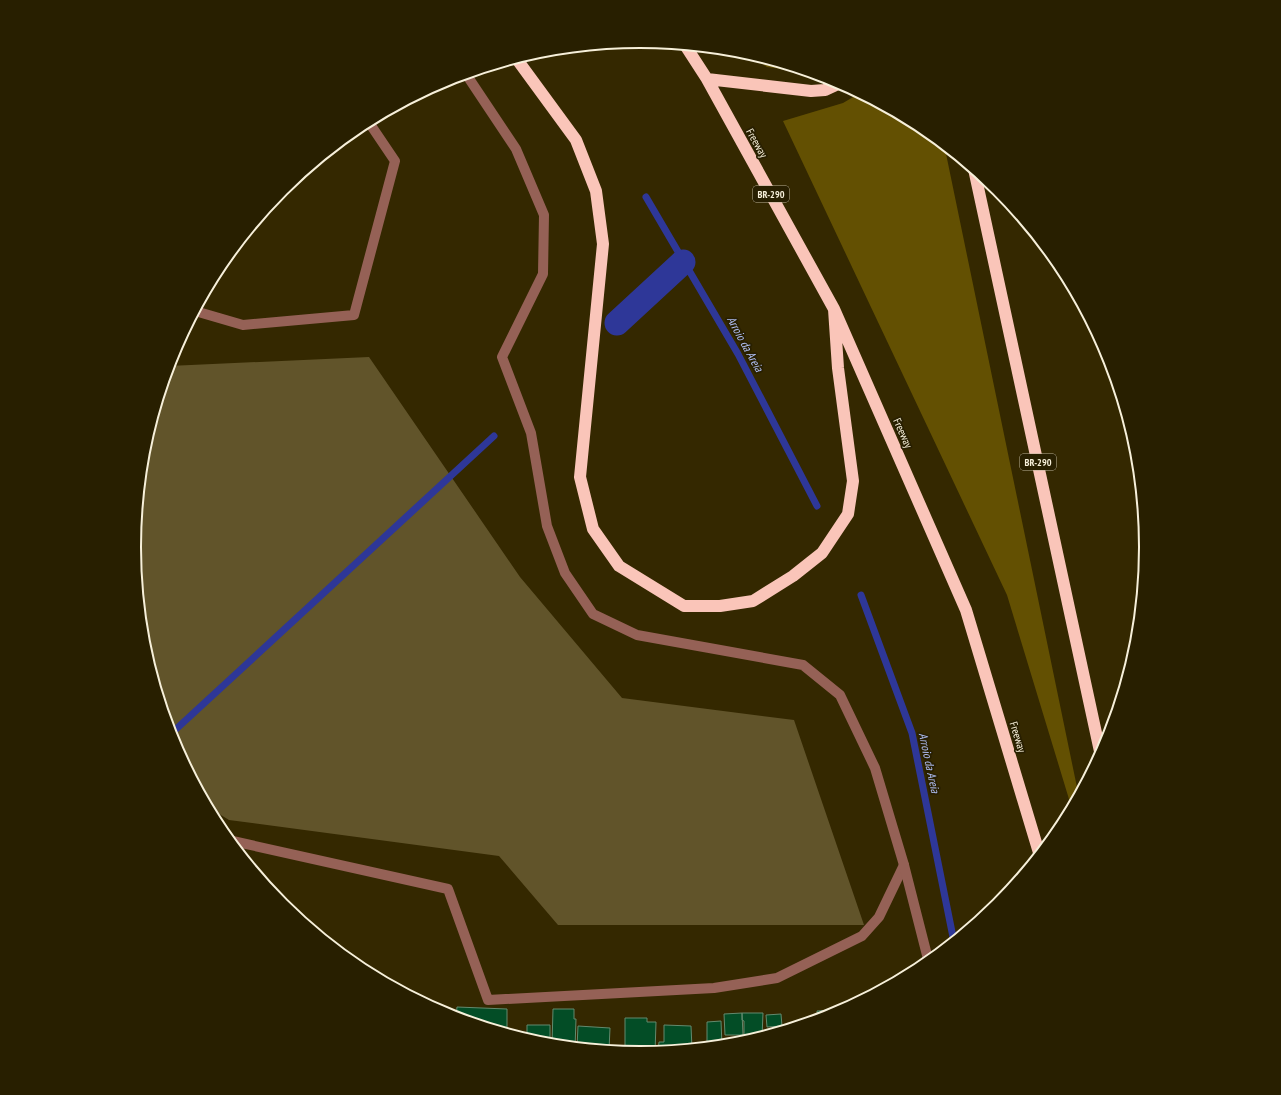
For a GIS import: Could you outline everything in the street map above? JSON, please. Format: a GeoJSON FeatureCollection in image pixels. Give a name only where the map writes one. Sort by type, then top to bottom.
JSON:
{"type":"FeatureCollection","features":[{"type":"Feature","properties":{"kind":"highway","name":"Freeway"},"geometry":{"type":"LineString","coordinates":[[688,50],[707,79],[834,309],[966,610],[1038,850]]}},
{"type":"Feature","properties":{"kind":"highway"},"geometry":{"type":"LineString","coordinates":[[520,63],[576,140],[596,191],[603,244],[580,478],[593,530],[619,566],[684,606],[720,606],[753,601],[788,580],[822,553],[848,514],[854,481],[838,368],[834,309]]}},
{"type":"Feature","properties":{"kind":"highway"},"geometry":{"type":"LineString","coordinates":[[707,79],[811,91],[825,90],[833,86]]}},
{"type":"Feature","properties":{"kind":"highway","name":"BR-290"},"geometry":{"type":"LineString","coordinates":[[976,177],[1099,746]]}},
{"type":"Feature","properties":{"kind":"street"},"geometry":{"type":"LineString","coordinates":[[469,79],[516,149],[544,215],[543,274],[502,357],[531,433],[546,526],[565,573],[593,614],[636,635],[803,665],[840,695],[875,768],[904,865],[928,956]]}},
{"type":"Feature","properties":{"kind":"street"},"geometry":{"type":"LineString","coordinates":[[200,313],[243,325],[354,315],[395,161],[372,127]]}},
{"type":"Feature","properties":{"kind":"street"},"geometry":{"type":"LineString","coordinates":[[237,842],[448,888],[488,1000],[714,988],[777,978],[862,936],[878,917],[904,865]]}},
{"type":"Feature","properties":{"kind":"shaded area"},"geometry":{"type":"Polygon","coordinates":[[[761,63],[783,69],[767,67],[761,63]]]}},
{"type":"Feature","properties":{"kind":"shaded area"},"geometry":{"type":"Polygon","coordinates":[[[854,97],[890,115],[946,151],[1077,789],[1070,802],[1007,595],[783,121],[843,103],[854,97]]]}},
{"type":"Feature","properties":{"kind":"shaded area"},"geometry":{"type":"Polygon","coordinates":[[[369,357],[520,577],[622,698],[794,720],[864,925],[558,925],[499,856],[229,820],[218,813],[179,739],[158,677],[145,613],[141,548],[145,482],[158,418],[176,366],[369,357]]]}},
{"type":"Feature","properties":{"kind":"building"},"geometry":{"type":"Polygon","coordinates":[[[457,1007],[507,1009],[507,1029],[480,1020],[457,1012],[457,1007]]]}},
{"type":"Feature","properties":{"kind":"building"},"geometry":{"type":"Polygon","coordinates":[[[553,1009],[574,1009],[574,1019],[576,1019],[575,1043],[552,1039],[553,1009]]]}},
{"type":"Feature","properties":{"kind":"building"},"geometry":{"type":"Polygon","coordinates":[[[829,1010],[817,1014],[817,1011],[829,1010]]]}},
{"type":"Feature","properties":{"kind":"building"},"geometry":{"type":"Polygon","coordinates":[[[742,1013],[763,1013],[762,1032],[744,1036],[744,1021],[742,1020],[742,1013]]]}},
{"type":"Feature","properties":{"kind":"building"},"geometry":{"type":"Polygon","coordinates":[[[742,1013],[743,1035],[725,1035],[724,1014],[742,1013]]]}},
{"type":"Feature","properties":{"kind":"building"},"geometry":{"type":"Polygon","coordinates":[[[781,1014],[782,1026],[767,1027],[766,1015],[781,1014]]]}},
{"type":"Feature","properties":{"kind":"building"},"geometry":{"type":"Polygon","coordinates":[[[625,1018],[647,1018],[647,1022],[656,1022],[655,1047],[625,1047],[625,1018]]]}},
{"type":"Feature","properties":{"kind":"building"},"geometry":{"type":"Polygon","coordinates":[[[721,1021],[722,1040],[707,1043],[707,1022],[721,1021]]]}},
{"type":"Feature","properties":{"kind":"building"},"geometry":{"type":"Polygon","coordinates":[[[527,1025],[550,1025],[550,1038],[527,1034],[527,1025]]]}},
{"type":"Feature","properties":{"kind":"building"},"geometry":{"type":"Polygon","coordinates":[[[664,1025],[691,1026],[692,1044],[659,1046],[659,1042],[664,1042],[664,1025]]]}},
{"type":"Feature","properties":{"kind":"building"},"geometry":{"type":"Polygon","coordinates":[[[578,1026],[610,1028],[609,1046],[577,1043],[578,1026]]]}},
{"type":"Feature","properties":{"kind":"waterway","name":"Arroio da Areia"},"geometry":{"type":"LineString","coordinates":[[646,197],[738,354],[817,506]]}},
{"type":"Feature","properties":{"kind":"waterway"},"geometry":{"type":"LineString","coordinates":[[617,323],[683,262]]}},
{"type":"Feature","properties":{"kind":"waterway"},"geometry":{"type":"LineString","coordinates":[[176,729],[494,436]]}},
{"type":"Feature","properties":{"kind":"waterway","name":"Arroio da Areia"},"geometry":{"type":"LineString","coordinates":[[861,595],[912,733],[953,937]]}}]}
